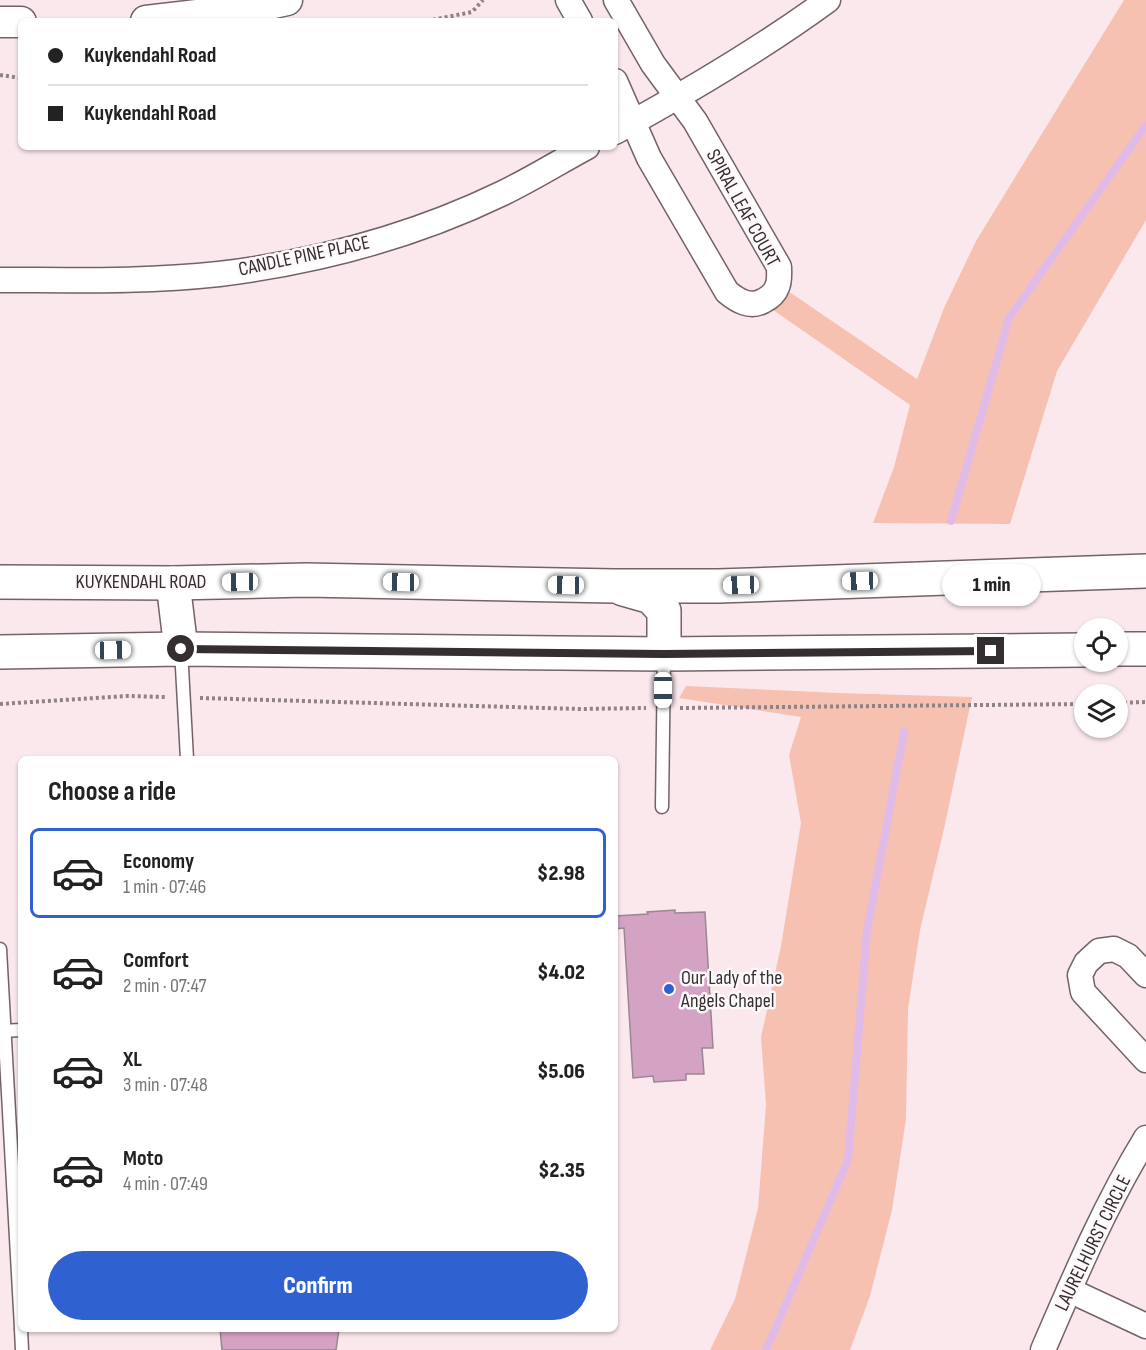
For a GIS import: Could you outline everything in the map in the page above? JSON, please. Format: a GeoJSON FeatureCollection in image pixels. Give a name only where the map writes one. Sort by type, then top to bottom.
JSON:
{"type":"FeatureCollection","features":[{"type":"Feature","properties":{"kind":"main road","name":"KUYKENDAHL ROAD"},"geometry":{"type":"LineString","coordinates":[[0,582],[173,583],[306,580],[718,586],[1146,571]]}},
{"type":"Feature","properties":{"kind":"main road"},"geometry":{"type":"LineString","coordinates":[[173,583],[181,649]]}},
{"type":"Feature","properties":{"kind":"main road"},"geometry":{"type":"LineString","coordinates":[[614,586],[651,597],[664,611],[664,654]]}},
{"type":"Feature","properties":{"kind":"main road"},"geometry":{"type":"LineString","coordinates":[[0,652],[181,649],[664,654],[1074,650]]}},
{"type":"Feature","properties":{"kind":"main road"},"geometry":{"type":"LineString","coordinates":[[1128,649],[1146,649]]}},
{"type":"Feature","properties":{"kind":"street"},"geometry":{"type":"LineString","coordinates":[[171,18],[247,9],[287,0]]}},
{"type":"Feature","properties":{"kind":"street"},"geometry":{"type":"LineString","coordinates":[[568,0],[578,18]]}},
{"type":"Feature","properties":{"kind":"street","name":"SPIRAL LEAF COURT"},"geometry":{"type":"LineString","coordinates":[[616,0],[653,64],[695,121],[779,267],[777,288],[769,297],[759,303],[749,304],[736,299],[728,292],[649,158],[624,127],[618,96]]}},
{"type":"Feature","properties":{"kind":"street"},"geometry":{"type":"LineString","coordinates":[[624,127],[677,97],[799,21],[828,0]]}},
{"type":"Feature","properties":{"kind":"street"},"geometry":{"type":"LineString","coordinates":[[0,22],[18,22]]}},
{"type":"Feature","properties":{"kind":"street","name":"CANDLE PINE PLACE"},"geometry":{"type":"LineString","coordinates":[[0,280],[142,279],[218,274],[293,262],[364,246],[437,221],[503,193],[582,150]]}},
{"type":"Feature","properties":{"kind":"street"},"geometry":{"type":"LineString","coordinates":[[1146,975],[1128,956],[1114,949],[1099,951],[1086,963],[1080,975],[1083,992],[1146,1060]]}},
{"type":"Feature","properties":{"kind":"street","name":"LAURELHURST CIRCLE"},"geometry":{"type":"LineString","coordinates":[[1043,1350],[1104,1214],[1146,1138]]}},
{"type":"Feature","properties":{"kind":"street"},"geometry":{"type":"LineString","coordinates":[[1069,1290],[1146,1326]]}},
{"type":"Feature","properties":{"kind":"lane"},"geometry":{"type":"LineString","coordinates":[[181,649],[187,756]]}},
{"type":"Feature","properties":{"kind":"lane"},"geometry":{"type":"LineString","coordinates":[[662,807],[664,654]]}},
{"type":"Feature","properties":{"kind":"lane"},"geometry":{"type":"LineString","coordinates":[[0,949],[4,1091],[18,1280]]}},
{"type":"Feature","properties":{"kind":"lane"},"geometry":{"type":"LineString","coordinates":[[2,1031],[18,1030]]}},
{"type":"Feature","properties":{"kind":"lane"},"geometry":{"type":"LineString","coordinates":[[21,1332],[22,1350]]}},
{"type":"Feature","properties":{"kind":"path"},"geometry":{"type":"LineString","coordinates":[[442,18],[471,12],[483,0]]}},
{"type":"Feature","properties":{"kind":"path"},"geometry":{"type":"LineString","coordinates":[[0,75],[18,78]]}},
{"type":"Feature","properties":{"kind":"path"},"geometry":{"type":"LineString","coordinates":[[0,704],[127,696],[580,709],[1074,704]]}},
{"type":"Feature","properties":{"kind":"path"},"geometry":{"type":"LineString","coordinates":[[1128,703],[1146,702]]}},
{"type":"Feature","properties":{"kind":"shaded area"},"geometry":{"type":"Polygon","coordinates":[[[1124,0],[1146,0],[1146,220],[1057,371],[1010,524],[873,523],[894,467],[910,405],[773,310],[788,291],[917,379],[944,308],[976,241],[1124,0]]]}},
{"type":"Feature","properties":{"kind":"shaded area"},"geometry":{"type":"Polygon","coordinates":[[[686,686],[972,697],[920,930],[908,1009],[906,1119],[892,1210],[870,1296],[850,1350],[710,1350],[735,1299],[758,1208],[766,1105],[761,1037],[781,946],[801,823],[789,755],[801,717],[679,698],[686,686]]]}},
{"type":"Feature","properties":{"kind":"building","name":"Our Lady of the Angels Chapel"},"geometry":{"type":"Polygon","coordinates":[[[675,910],[675,913],[705,912],[713,1048],[702,1048],[704,1074],[686,1074],[686,1080],[654,1082],[653,1076],[633,1078],[624,928],[618,929],[618,916],[648,914],[647,912],[675,910]]]}},
{"type":"Feature","properties":{"kind":"building"},"geometry":{"type":"Polygon","coordinates":[[[220,1332],[339,1332],[336,1350],[222,1350],[220,1332]]]}},
{"type":"Feature","properties":{"kind":"waterway"},"geometry":{"type":"LineString","coordinates":[[951,521],[1009,318],[1146,125]]}},
{"type":"Feature","properties":{"kind":"waterway"},"geometry":{"type":"LineString","coordinates":[[766,1350],[848,1160],[867,930],[904,732]]}},
{"type":"Feature","properties":{"kind":"place","name":"Our Lady of the Angels Chapel"},"geometry":{"type":"Point","coordinates":[669,989]}},
{"type":"Feature","properties":{"kind":"route"},"geometry":{"type":"LineString","coordinates":[[181,649],[664,654],[991,651]]}}]}
